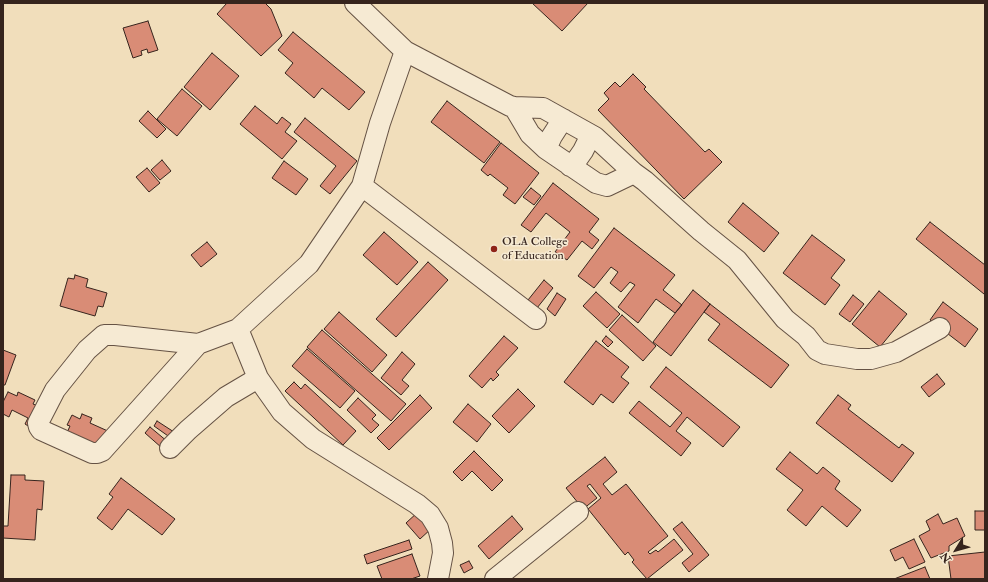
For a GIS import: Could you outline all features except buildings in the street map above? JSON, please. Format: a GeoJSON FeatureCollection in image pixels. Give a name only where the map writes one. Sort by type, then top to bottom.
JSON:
{"type":"FeatureCollection","features":[{"type":"Feature","properties":{"kind":"lane"},"geometry":{"type":"LineString","coordinates":[[355,3],[405,51],[514,107],[543,108],[595,137],[634,173],[737,260],[785,320],[806,336],[817,350],[825,354],[857,359],[871,359],[896,352],[940,328]]}},
{"type":"Feature","properties":{"kind":"lane"},"geometry":{"type":"LineString","coordinates":[[198,344],[102,451],[92,453],[41,430],[39,427],[38,423],[55,390],[87,350],[104,336],[115,335],[198,344],[238,330],[309,264],[362,186],[380,123],[405,51]]}},
{"type":"Feature","properties":{"kind":"lane"},"geometry":{"type":"LineString","coordinates":[[514,107],[530,134],[546,149],[596,183],[607,186],[634,173]]}},
{"type":"Feature","properties":{"kind":"lane"},"geometry":{"type":"LineString","coordinates":[[546,149],[563,119]]}},
{"type":"Feature","properties":{"kind":"lane"},"geometry":{"type":"LineString","coordinates":[[570,166],[576,161],[583,151],[591,135]]}},
{"type":"Feature","properties":{"kind":"lane"},"geometry":{"type":"LineString","coordinates":[[362,186],[536,319]]}},
{"type":"Feature","properties":{"kind":"lane"},"geometry":{"type":"LineString","coordinates":[[238,330],[258,378],[282,412],[313,439],[417,504],[430,515],[438,528],[442,543],[443,554],[438,579]]}},
{"type":"Feature","properties":{"kind":"lane"},"geometry":{"type":"LineString","coordinates":[[170,448],[226,397],[258,378]]}},
{"type":"Feature","properties":{"kind":"lane"},"geometry":{"type":"LineString","coordinates":[[495,579],[578,512]]}},
{"type":"Feature","properties":{"kind":"place","name":"OLA College of Education"},"geometry":{"type":"Point","coordinates":[494,249]}}]}
